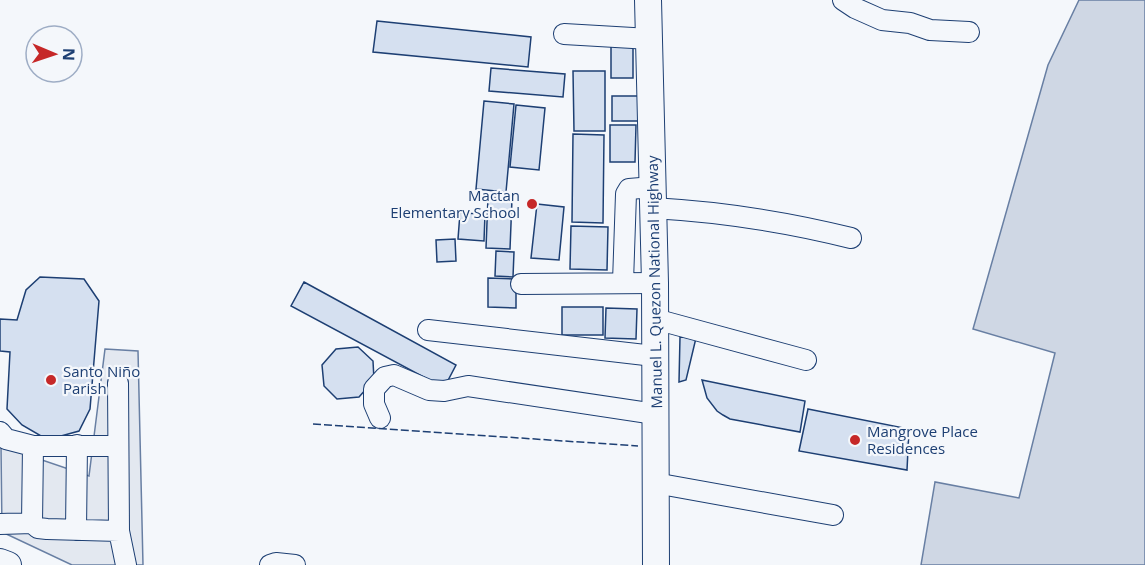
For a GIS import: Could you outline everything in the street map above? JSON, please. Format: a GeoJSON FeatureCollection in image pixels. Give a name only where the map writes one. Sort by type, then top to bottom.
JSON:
{"type":"FeatureCollection","features":[{"type":"Feature","properties":{"kind":"main road","name":"Manuel L. Quezon National Highway"},"geometry":{"type":"LineString","coordinates":[[648,0],[655,283],[656,565]]}},
{"type":"Feature","properties":{"kind":"main road"},"geometry":{"type":"LineString","coordinates":[[0,562],[7,565]]}},
{"type":"Feature","properties":{"kind":"street"},"geometry":{"type":"LineString","coordinates":[[843,0],[882,20],[906,22],[930,30],[969,32]]}},
{"type":"Feature","properties":{"kind":"street"},"geometry":{"type":"LineString","coordinates":[[564,34],[650,39]]}},
{"type":"Feature","properties":{"kind":"street"},"geometry":{"type":"LineString","coordinates":[[624,282],[628,189],[704,211],[779,221],[851,238]]}},
{"type":"Feature","properties":{"kind":"street"},"geometry":{"type":"LineString","coordinates":[[521,284],[655,283]]}},
{"type":"Feature","properties":{"kind":"street"},"geometry":{"type":"LineString","coordinates":[[655,319],[806,360]]}},
{"type":"Feature","properties":{"kind":"street"},"geometry":{"type":"LineString","coordinates":[[428,330],[654,356]]}},
{"type":"Feature","properties":{"kind":"street"},"geometry":{"type":"LineString","coordinates":[[380,418],[374,404],[374,389],[385,377],[394,375],[429,390],[444,391],[468,386],[655,414]]}},
{"type":"Feature","properties":{"kind":"street"},"geometry":{"type":"LineString","coordinates":[[118,383],[119,531],[126,565]]}},
{"type":"Feature","properties":{"kind":"street"},"geometry":{"type":"LineString","coordinates":[[0,432],[6,439],[33,446],[118,446]]}},
{"type":"Feature","properties":{"kind":"street"},"geometry":{"type":"LineString","coordinates":[[76,445],[76,530]]}},
{"type":"Feature","properties":{"kind":"street"},"geometry":{"type":"LineString","coordinates":[[32,523],[33,446]]}},
{"type":"Feature","properties":{"kind":"street"},"geometry":{"type":"LineString","coordinates":[[655,483],[833,515]]}},
{"type":"Feature","properties":{"kind":"street"},"geometry":{"type":"LineString","coordinates":[[0,524],[32,523],[38,528],[119,531]]}},
{"type":"Feature","properties":{"kind":"street"},"geometry":{"type":"LineString","coordinates":[[270,565],[276,563],[296,565]]}},
{"type":"Feature","properties":{"kind":"shaded area"},"geometry":{"type":"Polygon","coordinates":[[[1079,0],[1145,0],[1145,565],[921,565],[935,482],[1019,498],[1055,353],[973,329],[1048,65],[1079,0]]]}},
{"type":"Feature","properties":{"kind":"shaded area"},"geometry":{"type":"Polygon","coordinates":[[[105,349],[138,351],[143,565],[72,565],[2,532],[1,446],[89,476],[105,349]]]}},
{"type":"Feature","properties":{"kind":"building"},"geometry":{"type":"Polygon","coordinates":[[[377,21],[531,37],[528,67],[373,52],[377,21]]]}},
{"type":"Feature","properties":{"kind":"building"},"geometry":{"type":"Polygon","coordinates":[[[611,41],[633,41],[633,78],[611,78],[611,41]]]}},
{"type":"Feature","properties":{"kind":"building"},"geometry":{"type":"Polygon","coordinates":[[[491,68],[565,74],[563,97],[489,91],[491,68]]]}},
{"type":"Feature","properties":{"kind":"building"},"geometry":{"type":"Polygon","coordinates":[[[573,71],[605,71],[605,131],[574,131],[573,71]]]}},
{"type":"Feature","properties":{"kind":"building"},"geometry":{"type":"Polygon","coordinates":[[[612,96],[638,96],[638,121],[612,121],[612,96]]]}},
{"type":"Feature","properties":{"kind":"building"},"geometry":{"type":"Polygon","coordinates":[[[484,101],[514,104],[506,192],[476,189],[484,101]]]}},
{"type":"Feature","properties":{"kind":"building"},"geometry":{"type":"Polygon","coordinates":[[[516,105],[545,108],[539,170],[510,167],[516,105]]]}},
{"type":"Feature","properties":{"kind":"building"},"geometry":{"type":"Polygon","coordinates":[[[610,125],[636,125],[635,162],[610,162],[610,125]]]}},
{"type":"Feature","properties":{"kind":"building"},"geometry":{"type":"Polygon","coordinates":[[[573,134],[604,135],[603,223],[572,222],[573,134]]]}},
{"type":"Feature","properties":{"kind":"building"},"geometry":{"type":"Polygon","coordinates":[[[488,197],[512,199],[510,249],[486,248],[488,197]]]}},
{"type":"Feature","properties":{"kind":"building"},"geometry":{"type":"Polygon","coordinates":[[[537,204],[564,207],[559,260],[531,258],[537,204]]]}},
{"type":"Feature","properties":{"kind":"building"},"geometry":{"type":"Polygon","coordinates":[[[460,213],[485,214],[484,241],[458,239],[460,213]]]}},
{"type":"Feature","properties":{"kind":"building"},"geometry":{"type":"Polygon","coordinates":[[[571,226],[608,227],[607,270],[570,269],[571,226]]]}},
{"type":"Feature","properties":{"kind":"building"},"geometry":{"type":"Polygon","coordinates":[[[455,239],[456,261],[437,262],[436,240],[455,239]]]}},
{"type":"Feature","properties":{"kind":"building"},"geometry":{"type":"Polygon","coordinates":[[[496,251],[514,252],[513,277],[495,276],[496,251]]]}},
{"type":"Feature","properties":{"kind":"building","name":"Santo Niño Parish"},"geometry":{"type":"Polygon","coordinates":[[[40,277],[84,279],[99,301],[90,409],[79,431],[61,436],[41,436],[22,425],[7,409],[10,352],[0,351],[0,319],[17,320],[26,290],[40,277]]]}},
{"type":"Feature","properties":{"kind":"building"},"geometry":{"type":"Polygon","coordinates":[[[488,278],[516,279],[516,308],[488,307],[488,278]]]}},
{"type":"Feature","properties":{"kind":"building"},"geometry":{"type":"Polygon","coordinates":[[[304,282],[456,365],[444,388],[291,306],[304,282]]]}},
{"type":"Feature","properties":{"kind":"building"},"geometry":{"type":"Polygon","coordinates":[[[562,307],[603,307],[603,335],[562,335],[562,307]]]}},
{"type":"Feature","properties":{"kind":"building"},"geometry":{"type":"Polygon","coordinates":[[[606,308],[637,309],[636,339],[605,338],[606,308]]]}},
{"type":"Feature","properties":{"kind":"building"},"geometry":{"type":"Polygon","coordinates":[[[680,337],[696,338],[686,380],[679,382],[680,337]]]}},
{"type":"Feature","properties":{"kind":"building"},"geometry":{"type":"Polygon","coordinates":[[[358,347],[373,361],[374,380],[359,397],[337,399],[324,386],[322,365],[336,349],[358,347]]]}},
{"type":"Feature","properties":{"kind":"building"},"geometry":{"type":"Polygon","coordinates":[[[702,380],[805,401],[800,432],[730,419],[717,411],[707,398],[702,380]]]}},
{"type":"Feature","properties":{"kind":"building","name":"Mangrove Place Residences"},"geometry":{"type":"Polygon","coordinates":[[[808,409],[909,429],[907,470],[799,451],[808,409]]]}},
{"type":"Feature","properties":{"kind":"fence"},"geometry":{"type":"LineString","coordinates":[[313,424],[638,446]]}},
{"type":"Feature","properties":{"kind":"place","name":"Mactan Elementary School"},"geometry":{"type":"Point","coordinates":[532,204]}},
{"type":"Feature","properties":{"kind":"place","name":"Santo Niño Parish"},"geometry":{"type":"Point","coordinates":[51,380]}},
{"type":"Feature","properties":{"kind":"place","name":"Mangrove Place Residences"},"geometry":{"type":"Point","coordinates":[855,440]}}]}
